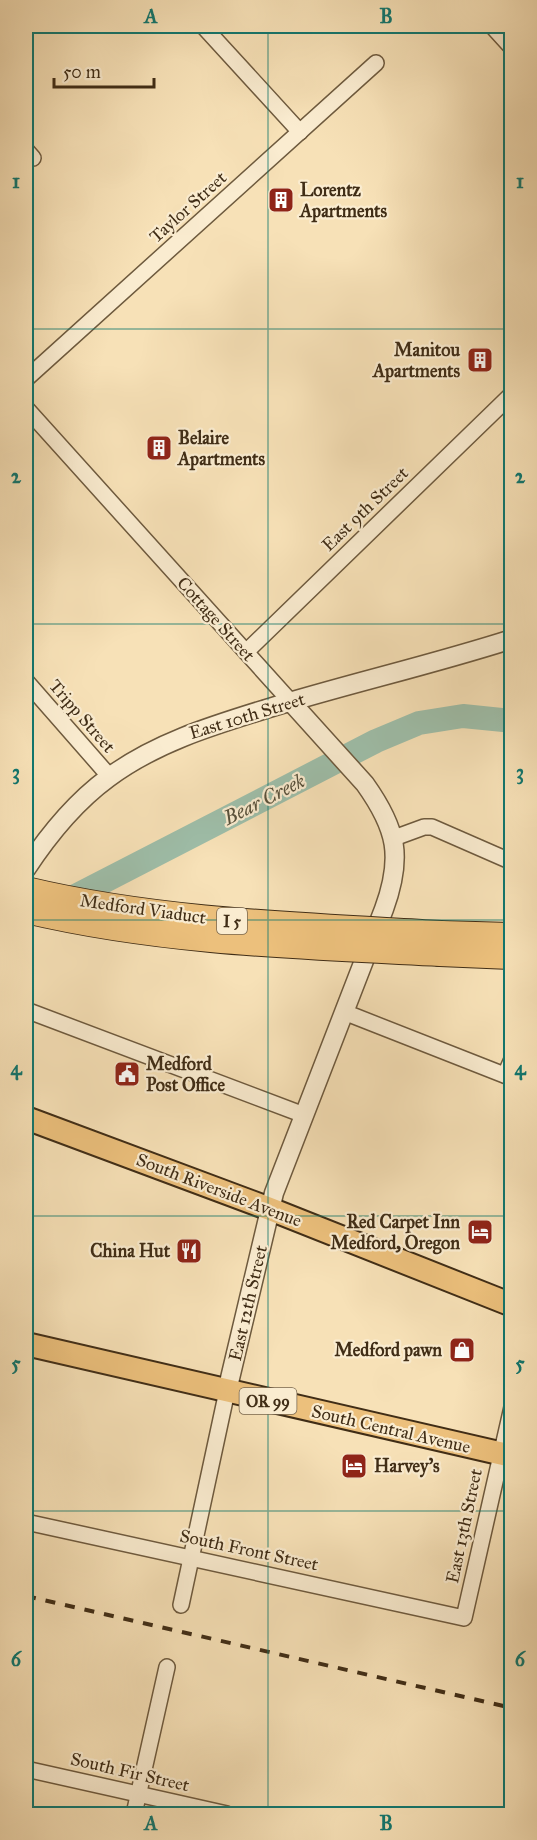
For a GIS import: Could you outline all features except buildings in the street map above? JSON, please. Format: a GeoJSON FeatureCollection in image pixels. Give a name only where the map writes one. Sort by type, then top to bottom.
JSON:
{"type":"FeatureCollection","features":[{"type":"Feature","properties":{"kind":"highway","name":"Medford Viaduct"},"geometry":{"type":"LineString","coordinates":[[26,890],[110,906],[440,943]]}},
{"type":"Feature","properties":{"kind":"highway","name":"Medford Viaduct"},"geometry":{"type":"LineString","coordinates":[[26,910],[103,925],[222,940],[440,943]]}},
{"type":"Feature","properties":{"kind":"highway","name":"I 5"},"geometry":{"type":"LineString","coordinates":[[440,943],[512,936]]}},
{"type":"Feature","properties":{"kind":"highway","name":"I 5"},"geometry":{"type":"LineString","coordinates":[[440,943],[512,956]]}},
{"type":"Feature","properties":{"kind":"main road","name":"South Riverside Avenue"},"geometry":{"type":"LineString","coordinates":[[26,1119],[270,1209],[512,1305]]}},
{"type":"Feature","properties":{"kind":"main road","name":"South Central Avenue"},"geometry":{"type":"LineString","coordinates":[[26,1344],[506,1455]]}},
{"type":"Feature","properties":{"kind":"street"},"geometry":{"type":"LineString","coordinates":[[203,26],[300,132]]}},
{"type":"Feature","properties":{"kind":"street"},"geometry":{"type":"LineString","coordinates":[[492,26],[512,48]]}},
{"type":"Feature","properties":{"kind":"street","name":"Taylor Street"},"geometry":{"type":"LineString","coordinates":[[26,380],[376,63]]}},
{"type":"Feature","properties":{"kind":"street","name":"East 9th Street"},"geometry":{"type":"LineString","coordinates":[[246,652],[512,394]]}},
{"type":"Feature","properties":{"kind":"street","name":"Cottage Street"},"geometry":{"type":"LineString","coordinates":[[26,408],[365,784],[376,799],[394,838]]}},
{"type":"Feature","properties":{"kind":"street","name":"East 10th Street"},"geometry":{"type":"LineString","coordinates":[[26,868],[71,810],[110,777],[141,757],[182,737],[291,702],[512,639]]}},
{"type":"Feature","properties":{"kind":"street"},"geometry":{"type":"LineString","coordinates":[[479,649],[512,647]]}},
{"type":"Feature","properties":{"kind":"street","name":"Tripp Street"},"geometry":{"type":"LineString","coordinates":[[26,681],[110,777]]}},
{"type":"Feature","properties":{"kind":"street"},"geometry":{"type":"LineString","coordinates":[[394,838],[424,827],[432,827],[512,862]]}},
{"type":"Feature","properties":{"kind":"street","name":"East 12th Street"},"geometry":{"type":"LineString","coordinates":[[181,1605],[227,1391],[274,1192],[390,893],[395,864],[394,838]]}},
{"type":"Feature","properties":{"kind":"street"},"geometry":{"type":"LineString","coordinates":[[26,1010],[304,1115]]}},
{"type":"Feature","properties":{"kind":"street"},"geometry":{"type":"LineString","coordinates":[[344,1012],[508,1077],[512,1059]]}},
{"type":"Feature","properties":{"kind":"street","name":"East 13th Street"},"geometry":{"type":"LineString","coordinates":[[464,1618],[506,1455],[512,1407]]}},
{"type":"Feature","properties":{"kind":"street","name":"South Front Street"},"geometry":{"type":"LineString","coordinates":[[26,1522],[464,1618]]}},
{"type":"Feature","properties":{"kind":"street"},"geometry":{"type":"LineString","coordinates":[[134,1815],[166,1667]]}},
{"type":"Feature","properties":{"kind":"street","name":"South Fir Street"},"geometry":{"type":"LineString","coordinates":[[26,1769],[226,1815]]}},
{"type":"Feature","properties":{"kind":"waterway","name":"Bear Creek"},"geometry":{"type":"LineString","coordinates":[[60,904],[376,741],[419,723],[463,716],[512,721]]}},
{"type":"Feature","properties":{"kind":"railway"},"geometry":{"type":"LineString","coordinates":[[26,1596],[512,1708]]}},
{"type":"Feature","properties":{"kind":"place","name":"Lorentz Apartments"},"geometry":{"type":"Point","coordinates":[281,200]}},
{"type":"Feature","properties":{"kind":"place","name":"Manitou Apartments"},"geometry":{"type":"Point","coordinates":[480,360]}},
{"type":"Feature","properties":{"kind":"place","name":"Belaire Apartments"},"geometry":{"type":"Point","coordinates":[159,448]}},
{"type":"Feature","properties":{"kind":"place","name":"Medford Post Office"},"geometry":{"type":"Point","coordinates":[127,1074]}},
{"type":"Feature","properties":{"kind":"place","name":"Red Carpet Inn Medford, Oregon"},"geometry":{"type":"Point","coordinates":[480,1232]}},
{"type":"Feature","properties":{"kind":"place","name":"China Hut"},"geometry":{"type":"Point","coordinates":[189,1251]}},
{"type":"Feature","properties":{"kind":"place","name":"Medford pawn"},"geometry":{"type":"Point","coordinates":[462,1350]}},
{"type":"Feature","properties":{"kind":"place","name":"Harvey's"},"geometry":{"type":"Point","coordinates":[354,1466]}}]}
